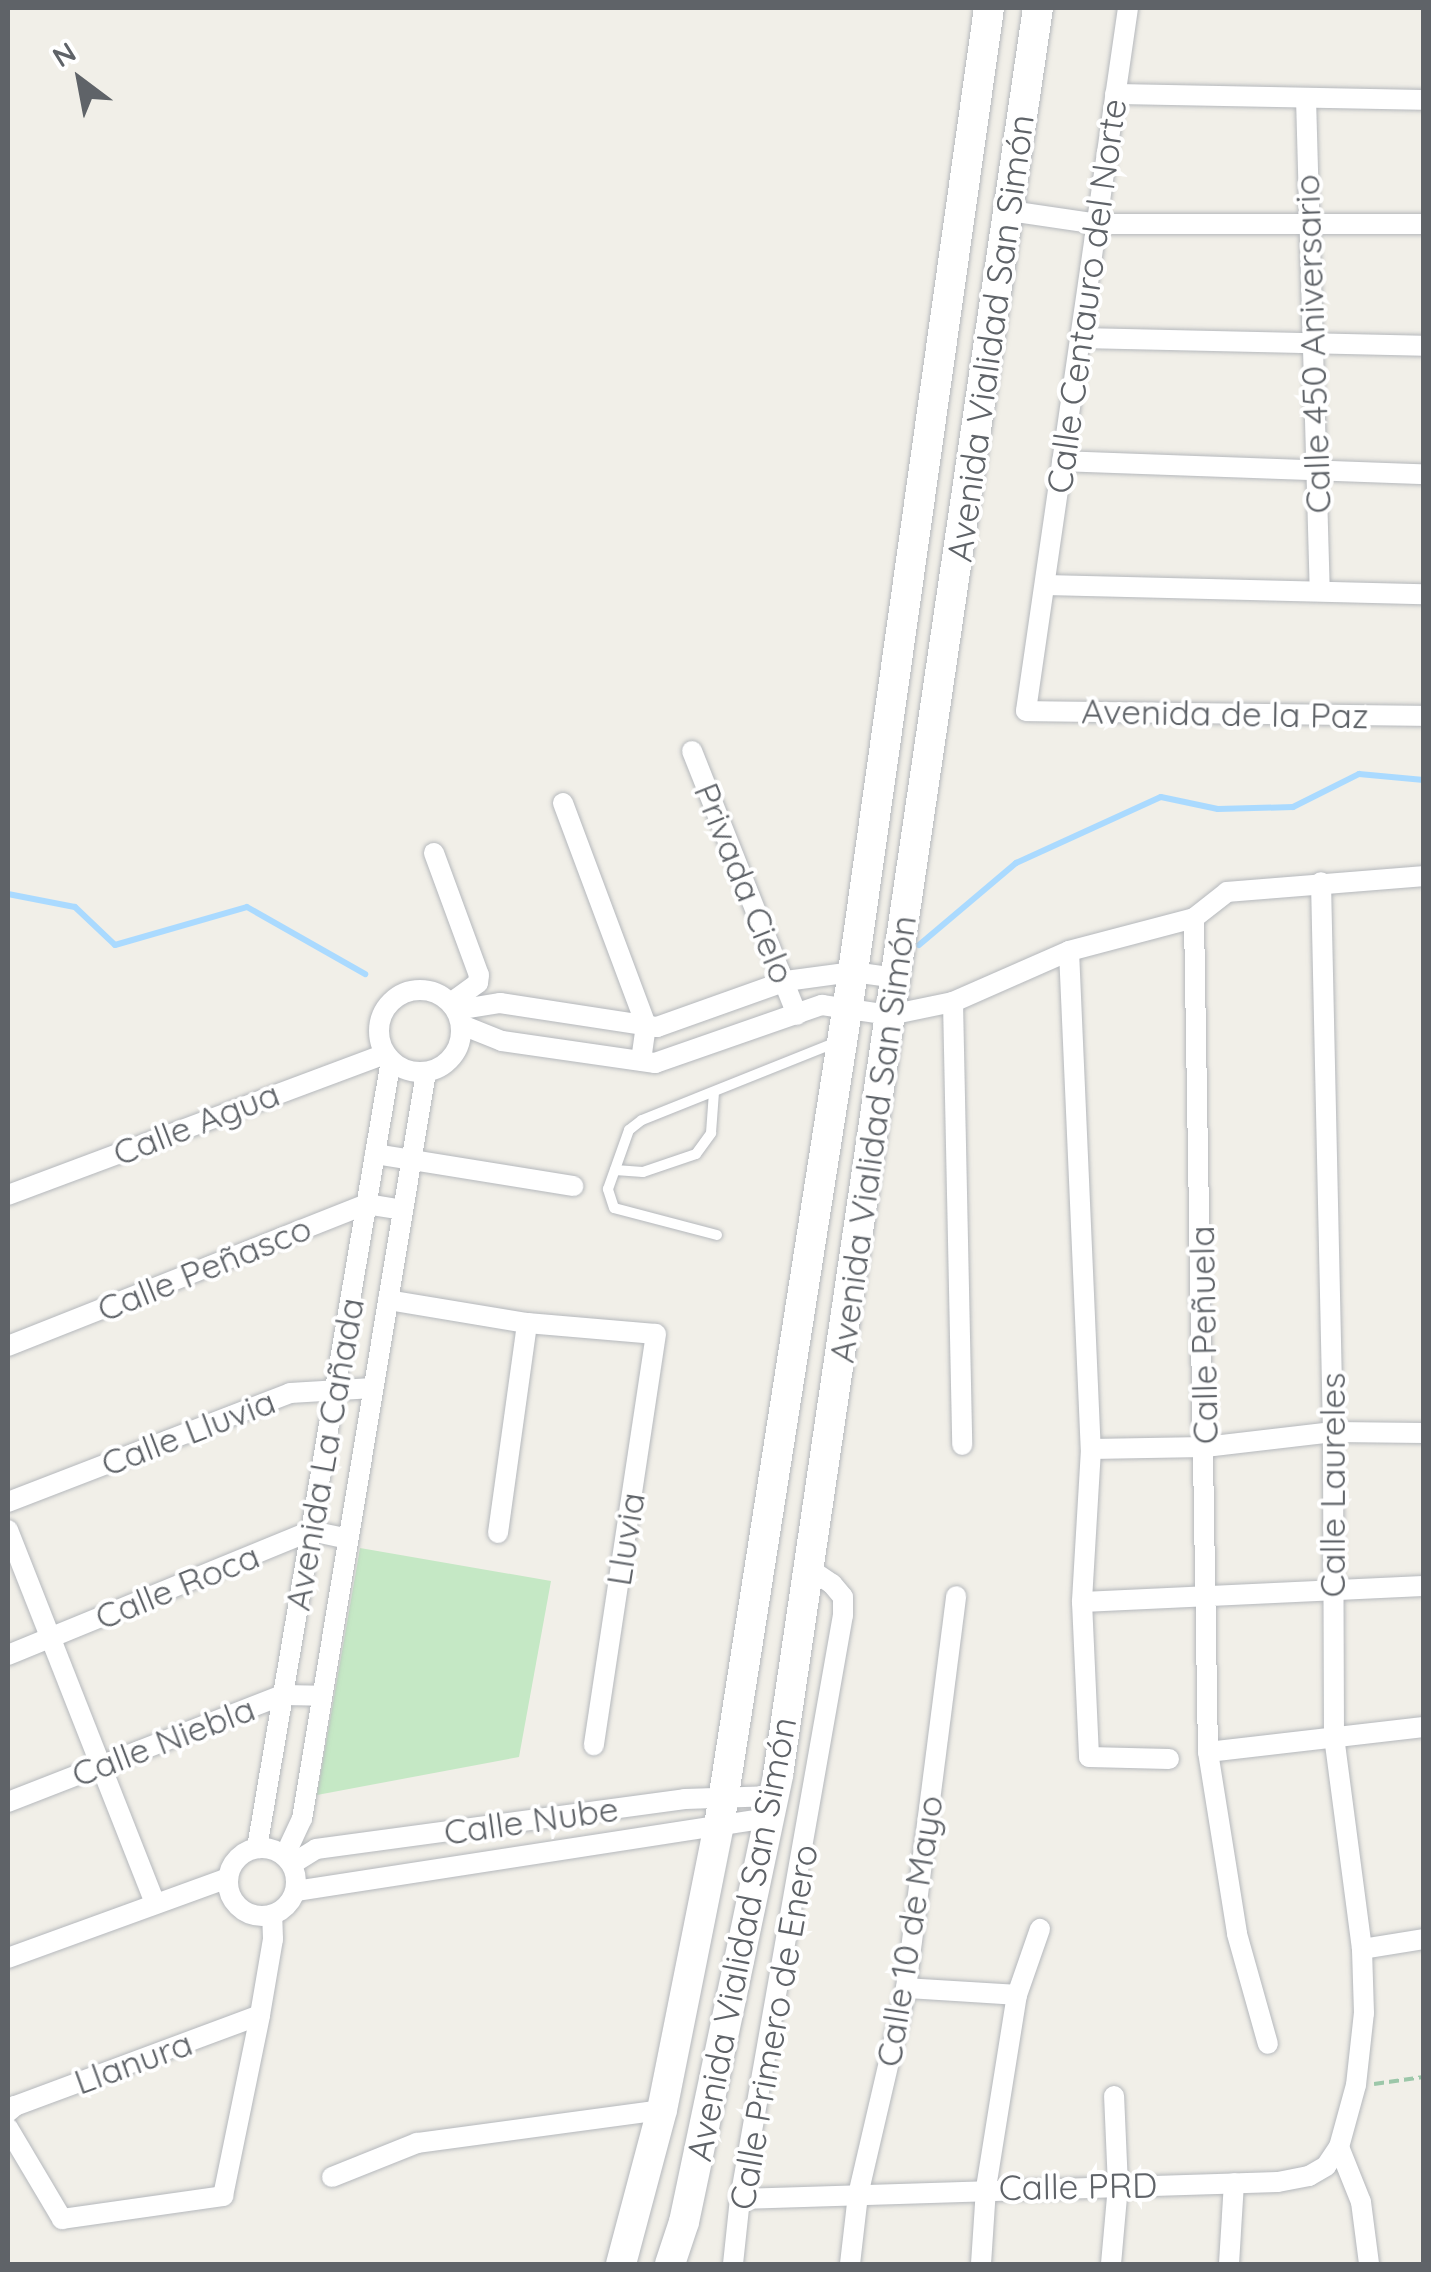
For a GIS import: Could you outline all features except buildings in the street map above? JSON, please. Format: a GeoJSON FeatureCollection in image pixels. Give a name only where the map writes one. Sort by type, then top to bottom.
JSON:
{"type":"FeatureCollection","features":[{"type":"Feature","properties":{"kind":"main road","name":"Avenida Vialidad San Simón"},"geometry":{"type":"LineString","coordinates":[[621,2264],[662,2110],[721,1811],[853,972],[989,8]]}},
{"type":"Feature","properties":{"kind":"main road","name":"Avenida Vialidad San Simón"},"geometry":{"type":"LineString","coordinates":[[670,2264],[684,2222],[774,1796],[1038,8]]}},
{"type":"Feature","properties":{"kind":"street","name":"Calle Centauro del Norte"},"geometry":{"type":"LineString","coordinates":[[1026,711],[1128,8]]}},
{"type":"Feature","properties":{"kind":"street"},"geometry":{"type":"LineString","coordinates":[[1115,94],[1424,100]]}},
{"type":"Feature","properties":{"kind":"street","name":"Calle 450 Aniversario"},"geometry":{"type":"LineString","coordinates":[[1306,98],[1320,590]]}},
{"type":"Feature","properties":{"kind":"street"},"geometry":{"type":"LineString","coordinates":[[1010,211],[1098,224],[1424,224]]}},
{"type":"Feature","properties":{"kind":"street"},"geometry":{"type":"LineString","coordinates":[[1080,338],[1424,346]]}},
{"type":"Feature","properties":{"kind":"street"},"geometry":{"type":"LineString","coordinates":[[1062,461],[1424,474]]}},
{"type":"Feature","properties":{"kind":"street"},"geometry":{"type":"LineString","coordinates":[[1045,585],[1424,594]]}},
{"type":"Feature","properties":{"kind":"street","name":"Avenida de la Paz"},"geometry":{"type":"LineString","coordinates":[[1026,711],[1424,716]]}},
{"type":"Feature","properties":{"kind":"street","name":"Privada Cielo"},"geometry":{"type":"LineString","coordinates":[[692,752],[797,1014]]}},
{"type":"Feature","properties":{"kind":"street"},"geometry":{"type":"LineString","coordinates":[[563,803],[646,1026],[642,1061]]}},
{"type":"Feature","properties":{"kind":"street"},"geometry":{"type":"LineString","coordinates":[[434,853],[479,975],[478,983],[456,1013],[454,1055],[443,1066],[426,1072],[404,1069],[389,1057],[378,1034],[390,1002],[407,991],[440,994],[456,1013],[502,1041],[642,1061],[680,1058],[822,1005],[890,1015],[953,1002],[1069,950],[1194,918],[1227,892],[1424,876]]}},
{"type":"Feature","properties":{"kind":"street","name":"Calle Laureles"},"geometry":{"type":"LineString","coordinates":[[1321,882],[1333,1432],[1334,1737],[1362,1949],[1364,2013],[1356,2085]]}},
{"type":"Feature","properties":{"kind":"street","name":"Calle Peñuela"},"geometry":{"type":"LineString","coordinates":[[1194,918],[1206,1447],[1208,1752],[1237,1934],[1268,2044]]}},
{"type":"Feature","properties":{"kind":"street"},"geometry":{"type":"LineString","coordinates":[[1069,950],[1091,1449],[1082,1602],[1089,1757],[1168,1760]]}},
{"type":"Feature","properties":{"kind":"street"},"geometry":{"type":"LineString","coordinates":[[456,1013],[500,1003],[646,1026],[676,1024],[786,981],[853,972],[896,978]]}},
{"type":"Feature","properties":{"kind":"street"},"geometry":{"type":"LineString","coordinates":[[953,1002],[962,1445]]}},
{"type":"Feature","properties":{"kind":"street","name":"Avenida La Cañada"},"geometry":{"type":"LineString","coordinates":[[257,1848],[389,1057]]}},
{"type":"Feature","properties":{"kind":"street","name":"Calle Agua"},"geometry":{"type":"LineString","coordinates":[[8,1195],[389,1057]]}},
{"type":"Feature","properties":{"kind":"street","name":"Avenida La Cañada"},"geometry":{"type":"LineString","coordinates":[[288,1860],[302,1818],[426,1072]]}},
{"type":"Feature","properties":{"kind":"street"},"geometry":{"type":"LineString","coordinates":[[375,1154],[572,1186]]}},
{"type":"Feature","properties":{"kind":"street"},"geometry":{"type":"LineString","coordinates":[[366,1204],[403,1210]]}},
{"type":"Feature","properties":{"kind":"street","name":"Calle Peñasco"},"geometry":{"type":"LineString","coordinates":[[8,1346],[366,1204]]}},
{"type":"Feature","properties":{"kind":"street"},"geometry":{"type":"LineString","coordinates":[[388,1300],[528,1323],[498,1532]]}},
{"type":"Feature","properties":{"kind":"street","name":"Lluvia"},"geometry":{"type":"LineString","coordinates":[[528,1323],[656,1334],[594,1745]]}},
{"type":"Feature","properties":{"kind":"street"},"geometry":{"type":"LineString","coordinates":[[343,1341],[382,1338]]}},
{"type":"Feature","properties":{"kind":"street","name":"Calle Lluvia"},"geometry":{"type":"LineString","coordinates":[[8,1502],[290,1393],[335,1387],[373,1388]]}},
{"type":"Feature","properties":{"kind":"street"},"geometry":{"type":"LineString","coordinates":[[1091,1449],[1206,1447],[1333,1432],[1424,1432]]}},
{"type":"Feature","properties":{"kind":"street"},"geometry":{"type":"LineString","coordinates":[[8,1530],[155,1904]]}},
{"type":"Feature","properties":{"kind":"street"},"geometry":{"type":"LineString","coordinates":[[311,1532],[348,1539]]}},
{"type":"Feature","properties":{"kind":"street","name":"Calle Roca"},"geometry":{"type":"LineString","coordinates":[[8,1654],[311,1532]]}},
{"type":"Feature","properties":{"kind":"street","name":"Calle Primero de Enero"},"geometry":{"type":"LineString","coordinates":[[733,2264],[740,2199],[814,1782],[842,1597],[832,1584],[808,1568]]}},
{"type":"Feature","properties":{"kind":"street"},"geometry":{"type":"LineString","coordinates":[[1082,1602],[1424,1586]]}},
{"type":"Feature","properties":{"kind":"street","name":"Calle 10 de Mayo"},"geometry":{"type":"LineString","coordinates":[[850,2264],[858,2195],[906,1988],[956,1596]]}},
{"type":"Feature","properties":{"kind":"street","name":"Calle Niebla"},"geometry":{"type":"LineString","coordinates":[[8,1802],[283,1695],[322,1696]]}},
{"type":"Feature","properties":{"kind":"street"},"geometry":{"type":"LineString","coordinates":[[1208,1752],[1424,1727]]}},
{"type":"Feature","properties":{"kind":"street"},"geometry":{"type":"LineString","coordinates":[[774,1796],[814,1782]]}},
{"type":"Feature","properties":{"kind":"street","name":"Calle Nube"},"geometry":{"type":"LineString","coordinates":[[296,1890],[721,1811],[774,1796]]}},
{"type":"Feature","properties":{"kind":"street","name":"Calle Nube"},"geometry":{"type":"LineString","coordinates":[[288,1860],[316,1850],[721,1811],[774,1796]]}},
{"type":"Feature","properties":{"kind":"street"},"geometry":{"type":"LineString","coordinates":[[257,1848],[288,1860],[296,1890],[288,1904],[272,1914],[246,1912],[234,1902],[228,1878],[233,1863],[257,1848]]}},
{"type":"Feature","properties":{"kind":"street"},"geometry":{"type":"LineString","coordinates":[[8,1958],[228,1878]]}},
{"type":"Feature","properties":{"kind":"street"},"geometry":{"type":"LineString","coordinates":[[8,2128],[62,2219],[224,2196],[273,1939],[272,1914]]}},
{"type":"Feature","properties":{"kind":"street"},"geometry":{"type":"LineString","coordinates":[[980,2264],[986,2188],[1016,1994],[1040,1929]]}},
{"type":"Feature","properties":{"kind":"street"},"geometry":{"type":"LineString","coordinates":[[1362,1949],[1424,1939]]}},
{"type":"Feature","properties":{"kind":"street"},"geometry":{"type":"LineString","coordinates":[[906,1988],[1016,1994]]}},
{"type":"Feature","properties":{"kind":"street","name":"Llanura"},"geometry":{"type":"LineString","coordinates":[[8,2112],[15,2106],[260,2014]]}},
{"type":"Feature","properties":{"kind":"street"},"geometry":{"type":"LineString","coordinates":[[1356,2085],[1339,2146],[1361,2202],[1368,2264]]}},
{"type":"Feature","properties":{"kind":"street"},"geometry":{"type":"LineString","coordinates":[[1111,2264],[1118,2186],[1114,2096]]}},
{"type":"Feature","properties":{"kind":"street"},"geometry":{"type":"LineString","coordinates":[[332,2177],[418,2143],[662,2110]]}},
{"type":"Feature","properties":{"kind":"street","name":"Calle PRD"},"geometry":{"type":"LineString","coordinates":[[740,2199],[986,2188],[1234,2183],[1309,2176],[1326,2166],[1339,2146]]}},
{"type":"Feature","properties":{"kind":"street"},"geometry":{"type":"LineString","coordinates":[[1229,2264],[1234,2183]]}},
{"type":"Feature","properties":{"kind":"lane"},"geometry":{"type":"LineString","coordinates":[[717,1235],[614,1208],[608,1190],[629,1130],[642,1120],[842,1040]]}},
{"type":"Feature","properties":{"kind":"lane"},"geometry":{"type":"LineString","coordinates":[[615,1170],[643,1172],[696,1154],[711,1133],[714,1092]]}},
{"type":"Feature","properties":{"kind":"path"},"geometry":{"type":"LineString","coordinates":[[1356,2085],[1424,2078]]}},
{"type":"Feature","properties":{"kind":"green space"},"geometry":{"type":"Polygon","coordinates":[[[360,1548],[551,1581],[519,1757],[317,1795],[360,1548]]]}},
{"type":"Feature","properties":{"kind":"waterway"},"geometry":{"type":"LineString","coordinates":[[919,945],[1016,863],[1161,797],[1218,809],[1293,807],[1359,774],[1424,780]]}},
{"type":"Feature","properties":{"kind":"waterway"},"geometry":{"type":"LineString","coordinates":[[8,894],[75,907],[115,945],[247,907],[365,974]]}}]}
